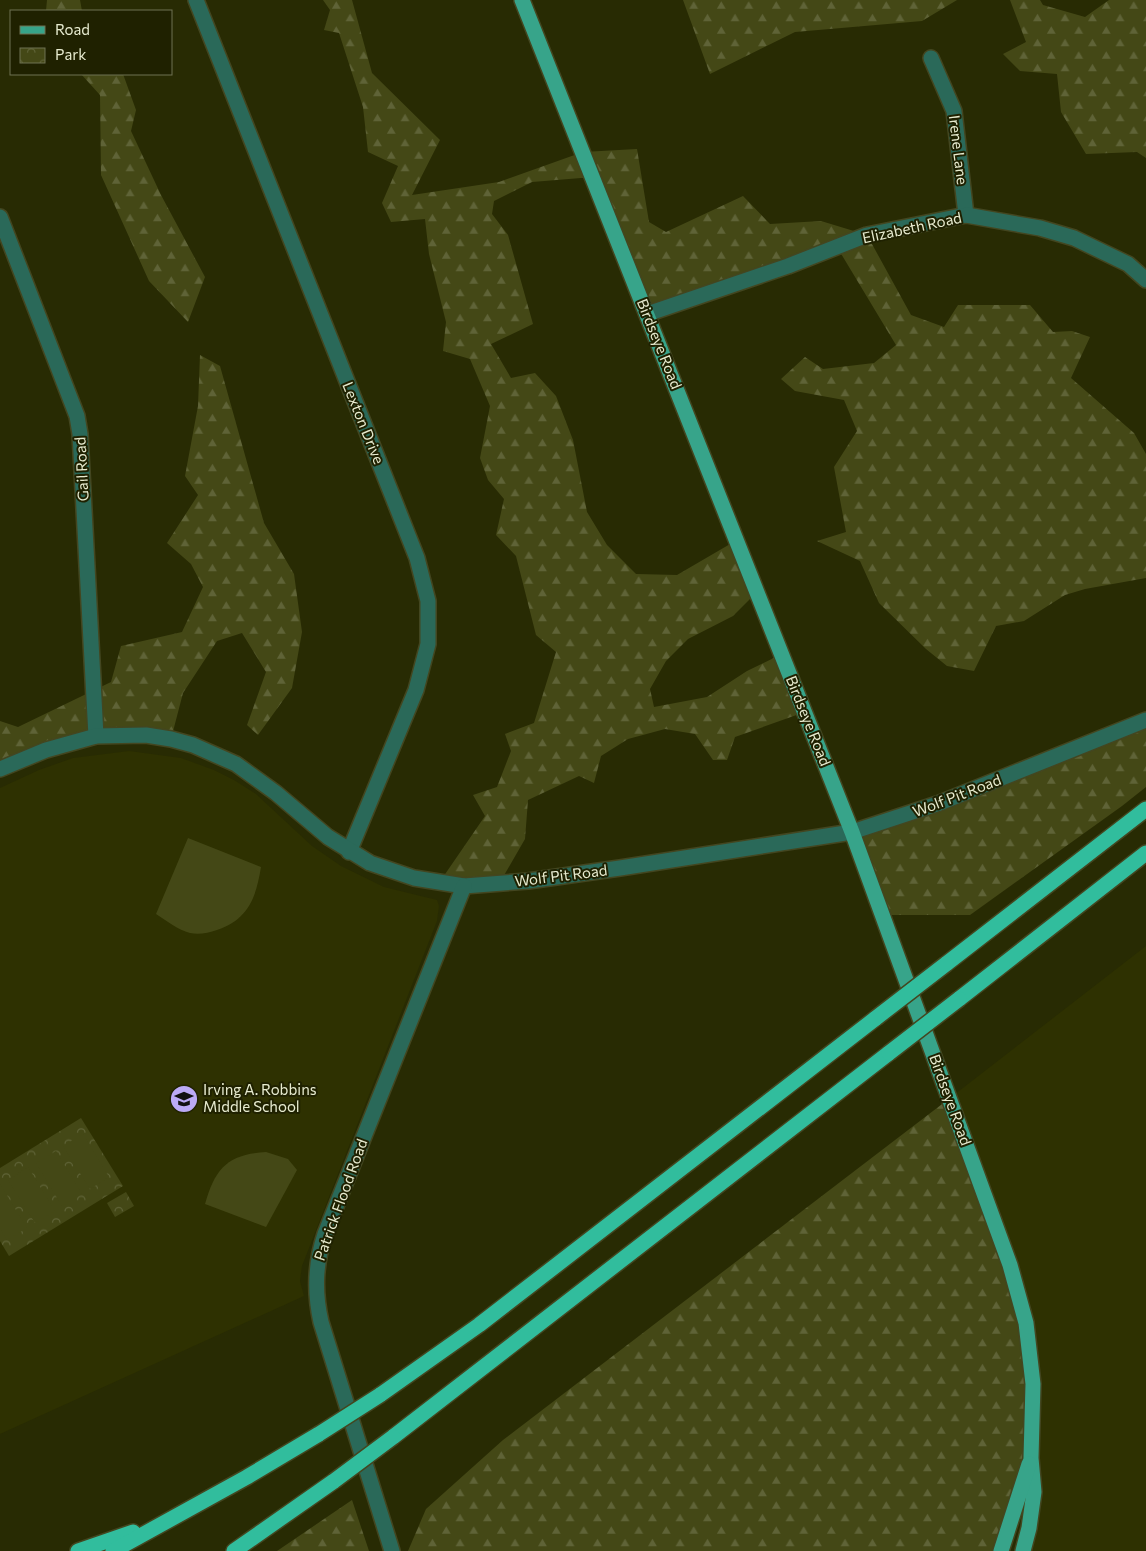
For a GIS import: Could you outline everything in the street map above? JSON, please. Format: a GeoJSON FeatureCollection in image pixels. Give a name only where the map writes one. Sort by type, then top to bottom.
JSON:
{"type":"FeatureCollection","features":[{"type":"Feature","properties":{"kind":"highway"},"geometry":{"type":"LineString","coordinates":[[113,1551],[247,1477],[319,1434],[480,1325],[1146,809]]}},
{"type":"Feature","properties":{"kind":"highway"},"geometry":{"type":"LineString","coordinates":[[234,1551],[393,1437],[1146,853]]}},
{"type":"Feature","properties":{"kind":"highway"},"geometry":{"type":"LineString","coordinates":[[78,1551],[174,1516]]}},
{"type":"Feature","properties":{"kind":"main road","name":"Birdseye Road"},"geometry":{"type":"LineString","coordinates":[[522,0],[852,832],[1017,1289],[1026,1323],[1033,1384],[1031,1458],[1034,1492],[1029,1528],[1022,1551]]}},
{"type":"Feature","properties":{"kind":"main road","name":"Birdseye Road"},"geometry":{"type":"LineString","coordinates":[[1002,1551],[1031,1458]]}},
{"type":"Feature","properties":{"kind":"street","name":"Lexton Drive"},"geometry":{"type":"LineString","coordinates":[[196,0],[417,558],[428,601],[428,644],[416,690],[349,852]]}},
{"type":"Feature","properties":{"kind":"street","name":"Irene Lane"},"geometry":{"type":"LineString","coordinates":[[931,58],[954,110],[966,216]]}},
{"type":"Feature","properties":{"kind":"street","name":"Elizabeth Road"},"geometry":{"type":"LineString","coordinates":[[647,314],[788,266],[867,235],[966,216],[1040,228],[1074,238],[1128,264],[1146,280]]}},
{"type":"Feature","properties":{"kind":"street","name":"Gail Road"},"geometry":{"type":"LineString","coordinates":[[0,217],[77,416],[80,434],[96,736]]}},
{"type":"Feature","properties":{"kind":"street","name":"Wolf Pit Road"},"geometry":{"type":"LineString","coordinates":[[0,769],[46,750],[96,736],[146,735],[193,745],[216,754],[254,776],[349,852],[390,871],[414,878],[464,886],[528,881],[852,832],[937,804],[1146,720]]}},
{"type":"Feature","properties":{"kind":"street","name":"Patrick Flood Road"},"geometry":{"type":"LineString","coordinates":[[392,1551],[321,1322],[317,1304],[316,1270],[325,1234],[464,886]]}},
{"type":"Feature","properties":{"kind":"shaded area","name":"Irving A. Robbins Middle School"},"geometry":{"type":"Polygon","coordinates":[[[129,751],[181,758],[214,770],[234,780],[256,794],[312,846],[341,866],[384,887],[437,900],[439,906],[437,921],[302,1266],[300,1281],[304,1296],[0,1434],[0,788],[39,770],[73,758],[129,751]]]}},
{"type":"Feature","properties":{"kind":"shaded area"},"geometry":{"type":"Polygon","coordinates":[[[1146,946],[1146,1551],[1023,1551],[1034,1492],[950,1098],[1146,946]]]}},
{"type":"Feature","properties":{"kind":"green space"},"geometry":{"type":"Polygon","coordinates":[[[47,0],[80,0],[82,10],[46,10],[47,0]]]}},
{"type":"Feature","properties":{"kind":"green space"},"geometry":{"type":"Polygon","coordinates":[[[323,0],[352,0],[372,73],[440,140],[412,195],[499,182],[583,152],[637,149],[649,222],[666,232],[743,196],[770,224],[821,221],[867,235],[911,315],[944,327],[958,305],[1030,305],[1053,332],[1072,331],[1090,337],[1071,378],[1134,433],[1146,454],[1146,578],[1085,589],[1065,595],[1024,621],[996,626],[974,671],[947,666],[926,649],[879,603],[860,561],[817,541],[846,532],[834,467],[857,431],[844,400],[795,391],[781,379],[805,357],[823,369],[874,363],[896,345],[837,247],[647,314],[593,177],[532,182],[494,201],[492,214],[508,235],[533,324],[491,344],[511,378],[535,373],[556,396],[573,440],[587,512],[607,545],[636,574],[677,575],[737,540],[757,592],[733,616],[688,639],[666,661],[650,689],[654,707],[707,697],[747,671],[782,654],[805,712],[735,737],[727,760],[713,760],[695,734],[665,729],[628,739],[601,756],[594,783],[579,776],[528,800],[525,839],[499,884],[439,883],[485,816],[473,795],[497,787],[511,751],[505,734],[534,723],[556,652],[536,635],[516,556],[496,535],[504,499],[488,480],[480,458],[490,406],[470,359],[443,351],[446,322],[429,254],[425,219],[391,222],[382,203],[398,166],[368,152],[363,107],[339,33],[324,30],[330,10],[323,0]]]}},
{"type":"Feature","properties":{"kind":"green space"},"geometry":{"type":"Polygon","coordinates":[[[683,0],[957,0],[922,21],[795,32],[710,74],[683,0]]]}},
{"type":"Feature","properties":{"kind":"green space"},"geometry":{"type":"Polygon","coordinates":[[[1010,0],[1040,0],[1043,5],[1085,17],[1109,0],[1146,0],[1146,158],[1137,152],[1086,154],[1061,112],[1057,74],[1020,71],[1003,54],[1026,42],[1010,0]]]}},
{"type":"Feature","properties":{"kind":"green space"},"geometry":{"type":"Polygon","coordinates":[[[82,75],[123,75],[136,110],[131,131],[161,195],[205,277],[188,322],[149,281],[101,175],[100,95],[82,75]]]}},
{"type":"Feature","properties":{"kind":"green space"},"geometry":{"type":"Polygon","coordinates":[[[200,355],[220,366],[264,523],[294,574],[302,632],[292,688],[258,735],[247,725],[266,672],[242,633],[217,641],[183,693],[171,739],[121,734],[0,769],[0,721],[18,727],[111,682],[121,646],[182,632],[203,587],[191,564],[167,543],[198,495],[185,476],[198,406],[200,355]]]}},
{"type":"Feature","properties":{"kind":"green space"},"geometry":{"type":"Polygon","coordinates":[[[1146,720],[1146,787],[1122,806],[970,915],[884,915],[852,832],[1146,720]]]}},
{"type":"Feature","properties":{"kind":"green space"},"geometry":{"type":"Polygon","coordinates":[[[188,838],[261,867],[257,888],[244,913],[228,925],[207,933],[186,932],[156,914],[188,838]]]}},
{"type":"Feature","properties":{"kind":"green space"},"geometry":{"type":"Polygon","coordinates":[[[950,1098],[1026,1323],[1031,1458],[1001,1551],[408,1551],[426,1509],[503,1440],[950,1098]]]}},
{"type":"Feature","properties":{"kind":"green space"},"geometry":{"type":"Polygon","coordinates":[[[81,1118],[123,1186],[9,1256],[0,1241],[0,1168],[81,1118]]]}},
{"type":"Feature","properties":{"kind":"green space"},"geometry":{"type":"Polygon","coordinates":[[[83,1134],[109,1177],[90,1189],[63,1146],[83,1134]]]}},
{"type":"Feature","properties":{"kind":"green space"},"geometry":{"type":"Polygon","coordinates":[[[56,1151],[82,1194],[62,1206],[36,1163],[56,1151]]]}},
{"type":"Feature","properties":{"kind":"green space"},"geometry":{"type":"Polygon","coordinates":[[[266,1152],[288,1159],[297,1170],[266,1227],[205,1204],[213,1181],[225,1165],[242,1156],[266,1152]]]}},
{"type":"Feature","properties":{"kind":"green space"},"geometry":{"type":"Polygon","coordinates":[[[28,1167],[55,1211],[35,1223],[8,1180],[28,1167]]]}},
{"type":"Feature","properties":{"kind":"green space"},"geometry":{"type":"Polygon","coordinates":[[[0,1184],[27,1228],[7,1240],[0,1228],[0,1184]]]}},
{"type":"Feature","properties":{"kind":"green space"},"geometry":{"type":"Polygon","coordinates":[[[126,1192],[134,1206],[115,1217],[107,1203],[126,1192]]]}},
{"type":"Feature","properties":{"kind":"green space"},"geometry":{"type":"Polygon","coordinates":[[[352,1500],[369,1551],[277,1551],[352,1500]]]}},
{"type":"Feature","properties":{"kind":"place","name":"Irving A. Robbins Middle School"},"geometry":{"type":"Point","coordinates":[184,1099]}}]}
